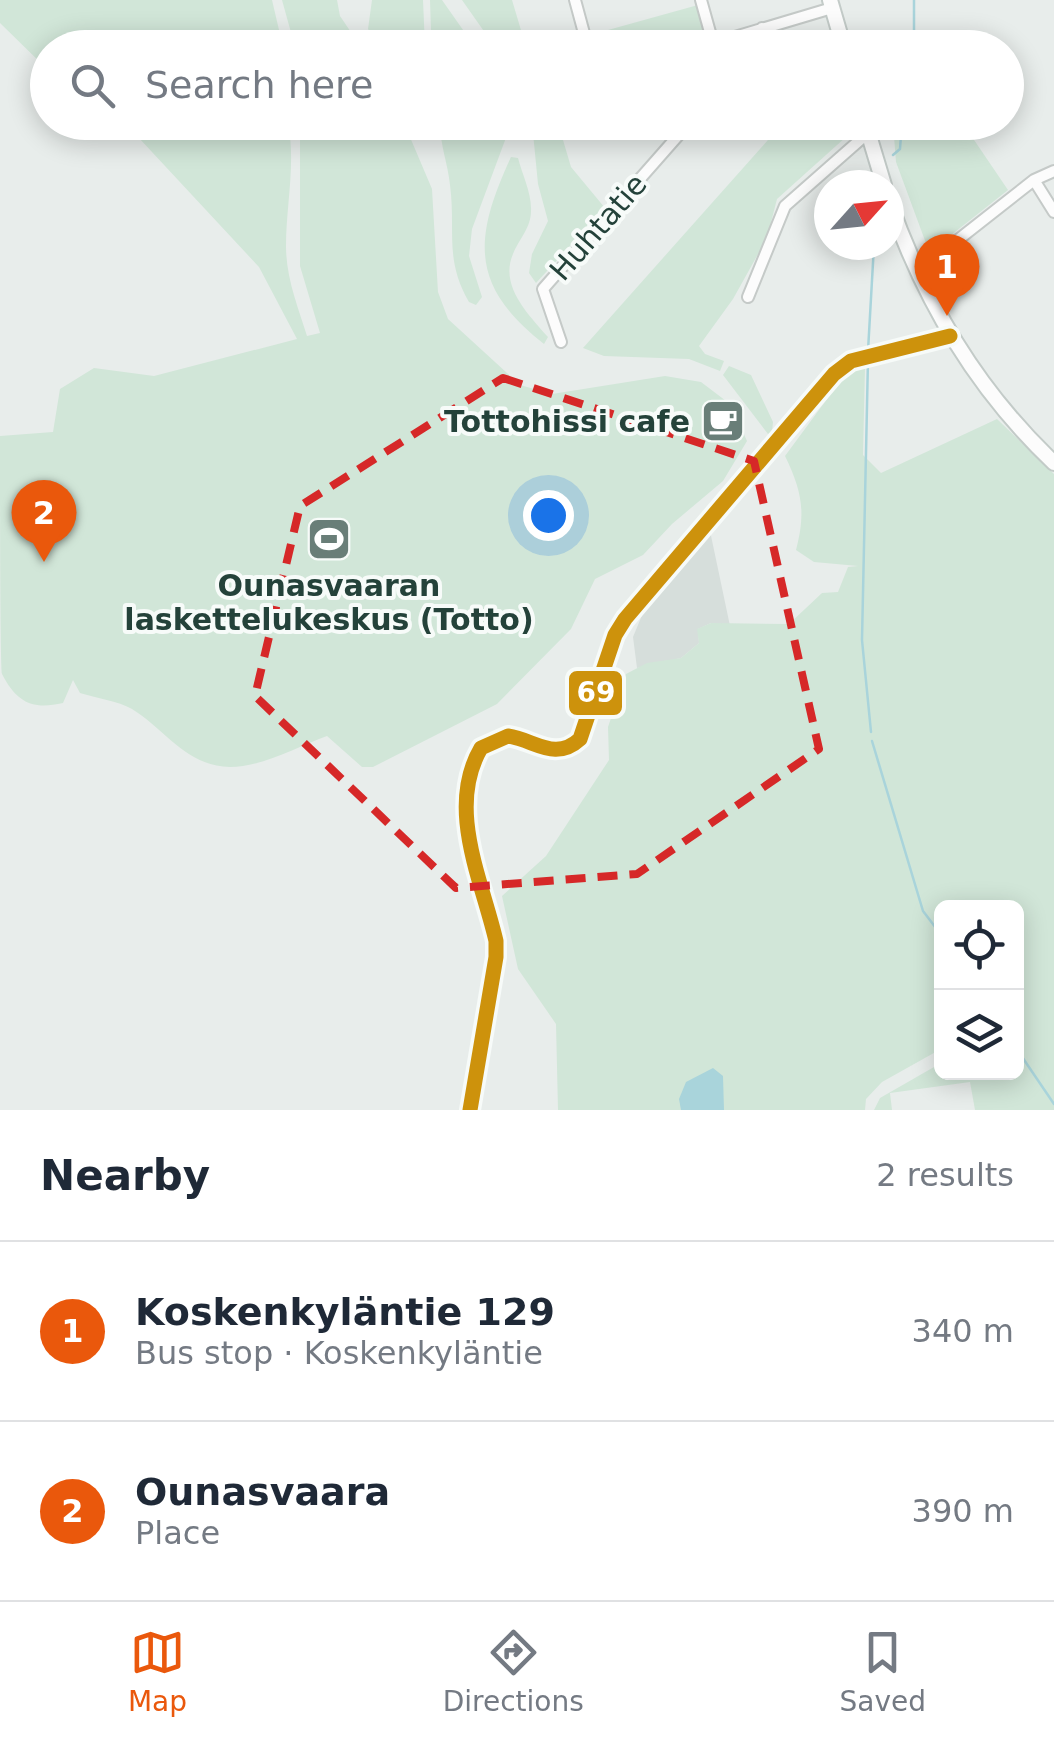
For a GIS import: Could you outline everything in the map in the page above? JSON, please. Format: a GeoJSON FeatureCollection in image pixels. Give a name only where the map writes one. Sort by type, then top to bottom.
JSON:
{"type":"FeatureCollection","features":[{"type":"Feature","properties":{"kind":"street"},"geometry":{"type":"LineString","coordinates":[[575,0],[583,30]]}},
{"type":"Feature","properties":{"kind":"street"},"geometry":{"type":"LineString","coordinates":[[701,0],[709,30]]}},
{"type":"Feature","properties":{"kind":"street"},"geometry":{"type":"LineString","coordinates":[[755,30],[831,4],[839,30]]}},
{"type":"Feature","properties":{"kind":"street","name":"Huhtatie"},"geometry":{"type":"LineString","coordinates":[[561,342],[543,289],[674,140]]}},
{"type":"Feature","properties":{"kind":"street"},"geometry":{"type":"LineString","coordinates":[[748,297],[785,206],[854,140]]}},
{"type":"Feature","properties":{"kind":"street"},"geometry":{"type":"LineString","coordinates":[[871,140],[880,170]]}},
{"type":"Feature","properties":{"kind":"street"},"geometry":{"type":"LineString","coordinates":[[916,272],[1034,180],[1054,171]]}},
{"type":"Feature","properties":{"kind":"street"},"geometry":{"type":"LineString","coordinates":[[1034,180],[1054,212]]}},
{"type":"Feature","properties":{"kind":"street"},"geometry":{"type":"LineString","coordinates":[[904,240],[950,336],[997,404],[1054,463]]}},
{"type":"Feature","properties":{"kind":"street"},"geometry":{"type":"LineString","coordinates":[[470,1110],[496,957],[467,828],[468,794],[481,748],[508,736],[554,752],[573,746],[580,738],[625,619],[834,374],[851,361],[950,336]]}},
{"type":"Feature","properties":{"kind":"highlighted area"},"geometry":{"type":"Polygon","coordinates":[[[503,378],[754,461],[819,749],[637,874],[456,888],[255,696],[300,506],[503,378]]]}},
{"type":"Feature","properties":{"kind":"shaded area"},"geometry":{"type":"Polygon","coordinates":[[[710,531],[730,626],[711,623],[698,629],[699,643],[681,658],[637,668],[633,637],[645,608],[710,531]]]}},
{"type":"Feature","properties":{"kind":"green space"},"geometry":{"type":"Polygon","coordinates":[[[0,0],[272,0],[279,30],[30,30],[30,52],[0,23],[0,0]]]}},
{"type":"Feature","properties":{"kind":"green space"},"geometry":{"type":"Polygon","coordinates":[[[282,0],[337,0],[340,16],[349,30],[290,30],[282,0]]]}},
{"type":"Feature","properties":{"kind":"green space"},"geometry":{"type":"Polygon","coordinates":[[[372,0],[423,0],[424,30],[368,29],[372,0]]]}},
{"type":"Feature","properties":{"kind":"green space"},"geometry":{"type":"Polygon","coordinates":[[[430,0],[442,0],[463,30],[431,30],[430,0]]]}},
{"type":"Feature","properties":{"kind":"green space"},"geometry":{"type":"Polygon","coordinates":[[[462,0],[512,0],[521,30],[483,30],[462,0]]]}},
{"type":"Feature","properties":{"kind":"green space"},"geometry":{"type":"Polygon","coordinates":[[[698,5],[704,30],[608,30],[698,5]]]}},
{"type":"Feature","properties":{"kind":"green space","name":"Ounasvaaran laskettelukeskus (Totto)"},"geometry":{"type":"Polygon","coordinates":[[[141,140],[290,140],[287,258],[307,336],[320,333],[300,266],[300,140],[411,140],[432,189],[438,292],[448,319],[520,385],[552,394],[665,376],[701,382],[730,404],[747,441],[723,481],[672,524],[643,555],[595,579],[571,629],[497,704],[373,767],[362,767],[327,736],[254,764],[215,765],[177,746],[132,709],[80,693],[73,680],[63,703],[43,706],[27,702],[14,692],[2,674],[0,436],[53,432],[60,389],[94,368],[154,376],[297,339],[259,267],[141,140]]]}},
{"type":"Feature","properties":{"kind":"green space"},"geometry":{"type":"Polygon","coordinates":[[[441,140],[505,140],[472,229],[469,256],[482,297],[476,305],[469,302],[456,272],[450,185],[441,140]]]}},
{"type":"Feature","properties":{"kind":"green space"},"geometry":{"type":"Polygon","coordinates":[[[534,140],[563,140],[571,167],[605,208],[536,283],[529,273],[532,254],[548,221],[538,184],[534,140]]]}},
{"type":"Feature","properties":{"kind":"green space"},"geometry":{"type":"Polygon","coordinates":[[[768,140],[843,140],[777,199],[767,238],[733,299],[699,346],[705,354],[724,361],[720,371],[689,359],[604,356],[583,348],[768,140]]]}},
{"type":"Feature","properties":{"kind":"green space"},"geometry":{"type":"Polygon","coordinates":[[[894,140],[974,140],[1008,190],[936,247],[927,246],[904,184],[904,170],[899,170],[894,140]]]}},
{"type":"Feature","properties":{"kind":"green space"},"geometry":{"type":"Polygon","coordinates":[[[511,157],[518,158],[531,211],[513,254],[510,277],[518,299],[548,337],[544,344],[502,302],[486,260],[490,213],[511,157]]]}},
{"type":"Feature","properties":{"kind":"green space"},"geometry":{"type":"Polygon","coordinates":[[[729,366],[751,375],[773,422],[772,432],[768,434],[723,375],[729,366]]]}},
{"type":"Feature","properties":{"kind":"green space"},"geometry":{"type":"Polygon","coordinates":[[[865,367],[863,455],[881,473],[997,419],[1054,474],[1054,1110],[975,1110],[970,1082],[890,1093],[892,1110],[874,1110],[880,1098],[934,1067],[934,1080],[1024,1080],[1024,900],[934,900],[934,1053],[882,1082],[866,1099],[865,1110],[558,1110],[556,1024],[518,969],[502,896],[546,856],[609,760],[608,727],[626,674],[647,663],[681,658],[699,643],[697,629],[711,623],[789,624],[822,593],[838,592],[848,567],[858,566],[814,562],[796,550],[801,502],[785,456],[853,368],[865,367]]]}},
{"type":"Feature","properties":{"kind":"water"},"geometry":{"type":"Polygon","coordinates":[[[713,1068],[723,1076],[724,1110],[681,1110],[679,1099],[686,1082],[713,1068]]]}},
{"type":"Feature","properties":{"kind":"waterway"},"geometry":{"type":"LineString","coordinates":[[914,0],[914,30]]}},
{"type":"Feature","properties":{"kind":"waterway"},"geometry":{"type":"LineString","coordinates":[[893,155],[900,149],[901,140]]}},
{"type":"Feature","properties":{"kind":"waterway"},"geometry":{"type":"LineString","coordinates":[[868,351],[873,260]]}},
{"type":"Feature","properties":{"kind":"waterway"},"geometry":{"type":"LineString","coordinates":[[868,359],[862,640],[871,732]]}},
{"type":"Feature","properties":{"kind":"waterway"},"geometry":{"type":"LineString","coordinates":[[872,741],[923,911],[934,925]]}},
{"type":"Feature","properties":{"kind":"waterway"},"geometry":{"type":"LineString","coordinates":[[1024,1060],[1054,1104]]}},
{"type":"Feature","properties":{"kind":"transit line","name":"69"},"geometry":{"type":"LineString","coordinates":[[470,1110],[496,957],[496,941],[467,819],[471,771],[481,748],[508,736],[553,749],[571,746],[580,739],[615,635],[625,619],[834,374],[851,361],[950,336]]}},
{"type":"Feature","properties":{"kind":"place","name":"Koskenkyläntie 129"},"geometry":{"type":"Point","coordinates":[947,316]}},
{"type":"Feature","properties":{"kind":"place","name":"Tottohissi cafe"},"geometry":{"type":"Point","coordinates":[723,421]}},
{"type":"Feature","properties":{"kind":"place","name":"Ounasvaaran laskettelukeskus (Totto)"},"geometry":{"type":"Point","coordinates":[329,539]}},
{"type":"Feature","properties":{"kind":"place","name":"Ounasvaara"},"geometry":{"type":"Point","coordinates":[44,562]}}]}
